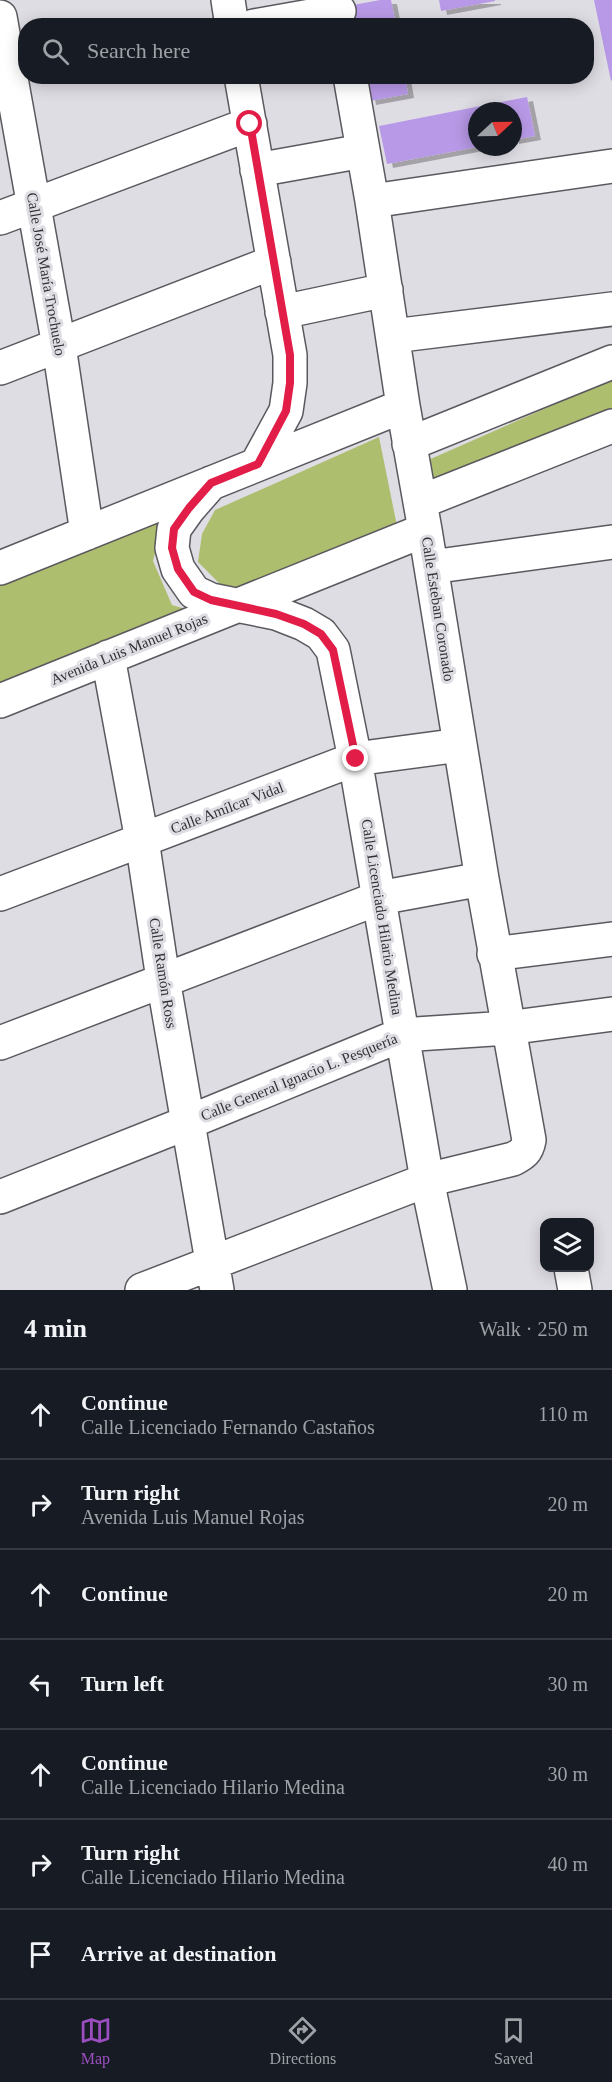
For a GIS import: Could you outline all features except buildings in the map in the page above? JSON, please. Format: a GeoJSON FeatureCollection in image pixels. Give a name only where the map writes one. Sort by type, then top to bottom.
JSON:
{"type":"FeatureCollection","features":[{"type":"Feature","properties":{"kind":"street"},"geometry":{"type":"LineString","coordinates":[[228,0],[231,18]]}},
{"type":"Feature","properties":{"kind":"street"},"geometry":{"type":"LineString","coordinates":[[303,18],[339,12]]}},
{"type":"Feature","properties":{"kind":"street","name":"Calle José María Trochuelo"},"geometry":{"type":"LineString","coordinates":[[0,17],[59,346],[87,533]]}},
{"type":"Feature","properties":{"kind":"street"},"geometry":{"type":"LineString","coordinates":[[242,84],[290,355],[290,383],[286,411],[258,464]]}},
{"type":"Feature","properties":{"kind":"street","name":"Calle Esteban Coronado"},"geometry":{"type":"LineString","coordinates":[[351,84],[494,954],[529,1140],[527,1149],[513,1160],[427,1180]]}},
{"type":"Feature","properties":{"kind":"street"},"geometry":{"type":"LineString","coordinates":[[0,218],[250,124]]}},
{"type":"Feature","properties":{"kind":"street"},"geometry":{"type":"LineString","coordinates":[[257,170],[363,151]]}},
{"type":"Feature","properties":{"kind":"street"},"geometry":{"type":"LineString","coordinates":[[372,201],[612,166]]}},
{"type":"Feature","properties":{"kind":"street"},"geometry":{"type":"LineString","coordinates":[[0,368],[274,262]]}},
{"type":"Feature","properties":{"kind":"street"},"geometry":{"type":"LineString","coordinates":[[282,312],[386,290]]}},
{"type":"Feature","properties":{"kind":"street"},"geometry":{"type":"LineString","coordinates":[[393,336],[612,309]]}},
{"type":"Feature","properties":{"kind":"street"},"geometry":{"type":"LineString","coordinates":[[409,444],[612,362]]}},
{"type":"Feature","properties":{"kind":"street"},"geometry":{"type":"LineString","coordinates":[[0,567],[403,406]]}},
{"type":"Feature","properties":{"kind":"street","name":"Avenida Luis Manuel Rojas"},"geometry":{"type":"LineString","coordinates":[[0,701],[239,605],[612,426]]}},
{"type":"Feature","properties":{"kind":"street","name":"Calle Licenciado Hilario Medina"},"geometry":{"type":"LineString","coordinates":[[211,483],[174,529],[172,548],[178,569],[194,592],[211,600],[276,614],[304,624],[321,634],[333,650],[356,759],[427,1180],[454,1284]]}},
{"type":"Feature","properties":{"kind":"street"},"geometry":{"type":"LineString","coordinates":[[431,567],[612,542]]}},
{"type":"Feature","properties":{"kind":"street","name":"Calle Ramón Ross"},"geometry":{"type":"LineString","coordinates":[[108,657],[142,840],[163,979],[215,1276]]}},
{"type":"Feature","properties":{"kind":"street","name":"Calle Amílcar Vidal"},"geometry":{"type":"LineString","coordinates":[[0,894],[356,759],[460,744]]}},
{"type":"Feature","properties":{"kind":"street"},"geometry":{"type":"LineString","coordinates":[[0,1042],[379,898],[482,879]]}},
{"type":"Feature","properties":{"kind":"street"},"geometry":{"type":"LineString","coordinates":[[494,954],[612,939]]}},
{"type":"Feature","properties":{"kind":"street","name":"Calle General Ignacio L. Pesquería"},"geometry":{"type":"LineString","coordinates":[[0,1197],[401,1035],[508,1028],[612,1014]]}},
{"type":"Feature","properties":{"kind":"street"},"geometry":{"type":"LineString","coordinates":[[142,1290],[215,1276],[427,1180]]}},
{"type":"Feature","properties":{"kind":"street"},"geometry":{"type":"LineString","coordinates":[[572,1272],[575,1290]]}},
{"type":"Feature","properties":{"kind":"green space"},"geometry":{"type":"Polygon","coordinates":[[[612,379],[612,419],[435,492],[426,461],[612,379]]]}},
{"type":"Feature","properties":{"kind":"green space"},"geometry":{"type":"Polygon","coordinates":[[[379,437],[397,526],[252,592],[224,588],[198,562],[202,534],[215,510],[379,437]]]}},
{"type":"Feature","properties":{"kind":"green space"},"geometry":{"type":"Polygon","coordinates":[[[163,521],[153,561],[172,605],[199,613],[0,693],[0,586],[163,521]]]}},
{"type":"Feature","properties":{"kind":"route"},"geometry":{"type":"LineString","coordinates":[[250,124],[290,355],[290,383],[286,411],[258,464],[211,483],[189,508],[174,529],[172,548],[178,569],[194,592],[211,600],[276,614],[304,624],[321,634],[333,650],[356,759]]}}]}
